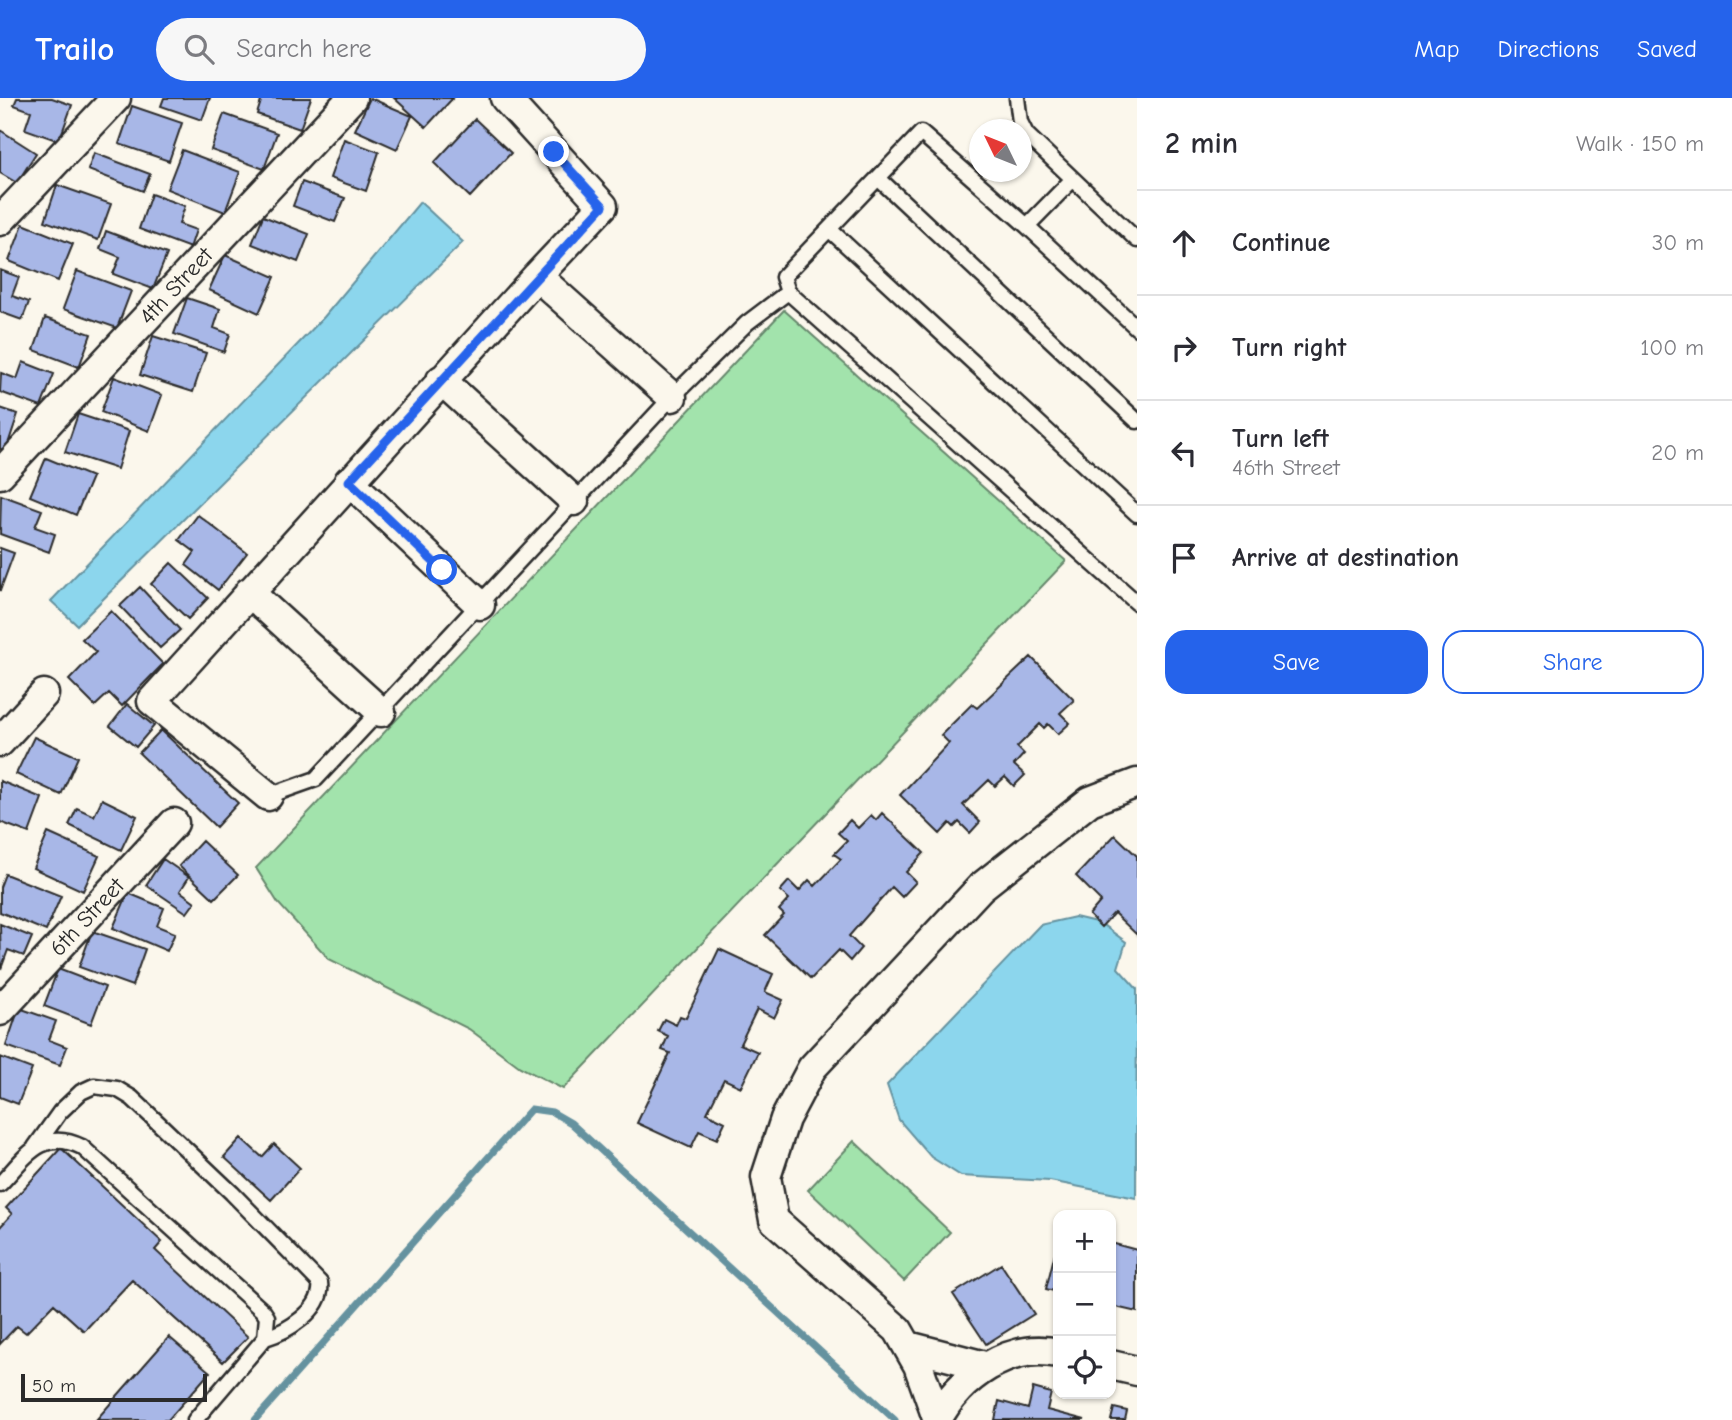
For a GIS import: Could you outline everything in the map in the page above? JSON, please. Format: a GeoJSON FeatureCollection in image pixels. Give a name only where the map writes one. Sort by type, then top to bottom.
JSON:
{"type":"FeatureCollection","features":[{"type":"Feature","properties":{"kind":"street"},"geometry":{"type":"LineString","coordinates":[[0,221],[116,98]]}},
{"type":"Feature","properties":{"kind":"street","name":"4th Street"},"geometry":{"type":"LineString","coordinates":[[0,474],[352,98]]}},
{"type":"Feature","properties":{"kind":"street"},"geometry":{"type":"LineString","coordinates":[[268,796],[152,701],[441,380],[603,206],[505,98]]}},
{"type":"Feature","properties":{"kind":"street"},"geometry":{"type":"LineString","coordinates":[[537,276],[672,397]]}},
{"type":"Feature","properties":{"kind":"street"},"geometry":{"type":"LineString","coordinates":[[441,380],[574,501]]}},
{"type":"Feature","properties":{"kind":"street"},"geometry":{"type":"LineString","coordinates":[[349,481],[480,605]]}},
{"type":"Feature","properties":{"kind":"street"},"geometry":{"type":"LineString","coordinates":[[249,592],[381,712]]}},
{"type":"Feature","properties":{"kind":"street"},"geometry":{"type":"LineString","coordinates":[[0,742],[44,694]]}},
{"type":"Feature","properties":{"kind":"street"},"geometry":{"type":"LineString","coordinates":[[937,1419],[908,1346],[898,1330],[774,1220],[766,1177],[785,1119],[812,1068],[981,887],[1090,801],[1137,783]]}},
{"type":"Feature","properties":{"kind":"street","name":"6th Street"},"geometry":{"type":"LineString","coordinates":[[0,1011],[174,823]]}},
{"type":"Feature","properties":{"kind":"street"},"geometry":{"type":"LineString","coordinates":[[908,1346],[985,1366]]}},
{"type":"Feature","properties":{"kind":"street"},"geometry":{"type":"LineString","coordinates":[[937,1419],[957,1392],[985,1366],[1012,1355],[1053,1352]]}},
{"type":"Feature","properties":{"kind":"street"},"geometry":{"type":"LineString","coordinates":[[1116,1366],[1137,1371]]}},
{"type":"Feature","properties":{"kind":"lane"},"geometry":{"type":"LineString","coordinates":[[1017,98],[1020,122],[1026,134],[1136,236]]}},
{"type":"Feature","properties":{"kind":"lane"},"geometry":{"type":"LineString","coordinates":[[1137,328],[921,133],[783,277],[788,292],[1137,603]]}},
{"type":"Feature","properties":{"kind":"lane"},"geometry":{"type":"LineString","coordinates":[[878,178],[1137,421]]}},
{"type":"Feature","properties":{"kind":"lane"},"geometry":{"type":"LineString","coordinates":[[1027,226],[1073,179]]}},
{"type":"Feature","properties":{"kind":"lane"},"geometry":{"type":"LineString","coordinates":[[829,229],[1137,513]]}},
{"type":"Feature","properties":{"kind":"lane"},"geometry":{"type":"LineString","coordinates":[[268,796],[316,779],[672,397],[747,323],[788,292]]}},
{"type":"Feature","properties":{"kind":"lane"},"geometry":{"type":"LineString","coordinates":[[0,1184],[34,1148],[60,1112],[81,1092],[105,1086],[132,1098],[232,1193],[320,1283],[321,1292],[316,1302],[290,1329],[265,1338],[195,1420]]}},
{"type":"Feature","properties":{"kind":"lane"},"geometry":{"type":"LineString","coordinates":[[34,1148],[47,1141],[62,1139],[82,1147],[263,1311],[267,1317],[265,1338]]}},
{"type":"Feature","properties":{"kind":"green space"},"geometry":{"type":"Polygon","coordinates":[[[784,310],[1066,561],[563,1089],[520,1067],[469,1029],[329,959],[278,903],[256,868],[784,310]]]}},
{"type":"Feature","properties":{"kind":"green space"},"geometry":{"type":"Polygon","coordinates":[[[854,1141],[950,1232],[904,1281],[808,1190],[854,1141]]]}},
{"type":"Feature","properties":{"kind":"water"},"geometry":{"type":"Polygon","coordinates":[[[420,202],[463,242],[77,625],[51,601],[324,317],[420,202]]]}},
{"type":"Feature","properties":{"kind":"water"},"geometry":{"type":"Polygon","coordinates":[[[1075,917],[1100,923],[1126,942],[1118,968],[1137,989],[1136,1198],[1050,1181],[961,1176],[931,1157],[899,1120],[887,1085],[1040,925],[1075,917]]]}},
{"type":"Feature","properties":{"kind":"building"},"geometry":{"type":"Polygon","coordinates":[[[17,98],[52,98],[72,105],[59,141],[25,129],[31,111],[14,105],[17,98]]]}},
{"type":"Feature","properties":{"kind":"building"},"geometry":{"type":"Polygon","coordinates":[[[164,98],[210,98],[202,120],[161,106],[164,98]]]}},
{"type":"Feature","properties":{"kind":"building"},"geometry":{"type":"Polygon","coordinates":[[[262,98],[311,98],[300,129],[257,114],[262,98]]]}},
{"type":"Feature","properties":{"kind":"building"},"geometry":{"type":"Polygon","coordinates":[[[370,98],[412,116],[397,149],[355,130],[370,98]]]}},
{"type":"Feature","properties":{"kind":"building"},"geometry":{"type":"Polygon","coordinates":[[[394,98],[453,98],[426,127],[394,98]]]}},
{"type":"Feature","properties":{"kind":"building"},"geometry":{"type":"Polygon","coordinates":[[[132,106],[182,123],[169,161],[119,144],[132,106]]]}},
{"type":"Feature","properties":{"kind":"building"},"geometry":{"type":"Polygon","coordinates":[[[224,114],[277,133],[264,169],[211,150],[224,114]]]}},
{"type":"Feature","properties":{"kind":"building"},"geometry":{"type":"Polygon","coordinates":[[[475,119],[511,153],[470,197],[434,163],[475,119]]]}},
{"type":"Feature","properties":{"kind":"building"},"geometry":{"type":"Polygon","coordinates":[[[0,130],[36,153],[17,183],[0,173],[0,130]]]}},
{"type":"Feature","properties":{"kind":"building"},"geometry":{"type":"Polygon","coordinates":[[[344,139],[379,152],[366,191],[330,178],[344,139]]]}},
{"type":"Feature","properties":{"kind":"building"},"geometry":{"type":"Polygon","coordinates":[[[182,150],[240,172],[225,212],[167,189],[182,150]]]}},
{"type":"Feature","properties":{"kind":"building"},"geometry":{"type":"Polygon","coordinates":[[[94,153],[150,174],[143,191],[88,170],[94,153]]]}},
{"type":"Feature","properties":{"kind":"building"},"geometry":{"type":"Polygon","coordinates":[[[302,182],[345,198],[335,222],[293,206],[302,182]]]}},
{"type":"Feature","properties":{"kind":"building"},"geometry":{"type":"Polygon","coordinates":[[[57,185],[111,204],[98,240],[45,221],[57,185]]]}},
{"type":"Feature","properties":{"kind":"building"},"geometry":{"type":"Polygon","coordinates":[[[151,194],[185,206],[179,224],[196,230],[190,248],[139,229],[151,194]]]}},
{"type":"Feature","properties":{"kind":"building"},"geometry":{"type":"Polygon","coordinates":[[[263,216],[309,234],[298,262],[252,244],[263,216]]]}},
{"type":"Feature","properties":{"kind":"building"},"geometry":{"type":"Polygon","coordinates":[[[23,224],[73,244],[58,281],[9,261],[23,224]]]}},
{"type":"Feature","properties":{"kind":"building"},"geometry":{"type":"Polygon","coordinates":[[[106,231],[167,254],[153,289],[113,274],[120,257],[100,249],[106,231]]]}},
{"type":"Feature","properties":{"kind":"building"},"geometry":{"type":"Polygon","coordinates":[[[225,255],[275,277],[259,313],[209,290],[225,255]]]}},
{"type":"Feature","properties":{"kind":"building"},"geometry":{"type":"Polygon","coordinates":[[[0,270],[19,277],[12,296],[29,302],[22,320],[0,312],[0,270]]]}},
{"type":"Feature","properties":{"kind":"building"},"geometry":{"type":"Polygon","coordinates":[[[77,271],[131,291],[117,328],[63,309],[77,271]]]}},
{"type":"Feature","properties":{"kind":"building"},"geometry":{"type":"Polygon","coordinates":[[[187,298],[220,309],[214,328],[230,334],[224,352],[174,334],[187,298]]]}},
{"type":"Feature","properties":{"kind":"building"},"geometry":{"type":"Polygon","coordinates":[[[45,318],[91,334],[79,367],[34,350],[45,318]]]}},
{"type":"Feature","properties":{"kind":"building"},"geometry":{"type":"Polygon","coordinates":[[[153,336],[206,353],[193,392],[140,375],[153,336]]]}},
{"type":"Feature","properties":{"kind":"building"},"geometry":{"type":"Polygon","coordinates":[[[23,362],[54,374],[41,407],[0,392],[1,373],[17,379],[23,362]]]}},
{"type":"Feature","properties":{"kind":"building"},"geometry":{"type":"Polygon","coordinates":[[[114,377],[162,395],[149,431],[101,412],[114,377]]]}},
{"type":"Feature","properties":{"kind":"building"},"geometry":{"type":"Polygon","coordinates":[[[0,408],[18,414],[6,450],[0,449],[0,408]]]}},
{"type":"Feature","properties":{"kind":"building"},"geometry":{"type":"Polygon","coordinates":[[[78,414],[129,431],[117,469],[65,452],[78,414]]]}},
{"type":"Feature","properties":{"kind":"building"},"geometry":{"type":"Polygon","coordinates":[[[46,458],[92,477],[76,515],[30,496],[46,458]]]}},
{"type":"Feature","properties":{"kind":"building"},"geometry":{"type":"Polygon","coordinates":[[[1,495],[42,510],[35,527],[55,534],[49,552],[0,534],[1,495]]]}},
{"type":"Feature","properties":{"kind":"building"},"geometry":{"type":"Polygon","coordinates":[[[198,515],[247,553],[218,590],[186,565],[195,552],[179,540],[198,515]]]}},
{"type":"Feature","properties":{"kind":"building"},"geometry":{"type":"Polygon","coordinates":[[[0,548],[14,553],[0,591],[0,548]]]}},
{"type":"Feature","properties":{"kind":"building"},"geometry":{"type":"Polygon","coordinates":[[[171,563],[208,598],[188,619],[151,584],[171,563]]]}},
{"type":"Feature","properties":{"kind":"building"},"geometry":{"type":"Polygon","coordinates":[[[140,587],[180,630],[160,648],[120,606],[140,587]]]}},
{"type":"Feature","properties":{"kind":"building"},"geometry":{"type":"Polygon","coordinates":[[[111,611],[163,664],[122,706],[109,693],[95,706],[69,680],[96,652],[82,639],[111,611]]]}},
{"type":"Feature","properties":{"kind":"building"},"geometry":{"type":"Polygon","coordinates":[[[1031,657],[1074,700],[1060,713],[1070,723],[1058,734],[1048,724],[1044,728],[1040,724],[1017,747],[1024,754],[1014,765],[1025,775],[1014,786],[1005,777],[995,786],[989,780],[963,805],[980,822],[970,833],[959,822],[954,827],[950,823],[940,834],[900,795],[949,743],[941,735],[972,704],[977,708],[1031,657]]]}},
{"type":"Feature","properties":{"kind":"building"},"geometry":{"type":"Polygon","coordinates":[[[127,704],[154,726],[136,747],[110,726],[127,704]]]}},
{"type":"Feature","properties":{"kind":"building"},"geometry":{"type":"Polygon","coordinates":[[[161,730],[238,803],[216,827],[139,753],[161,730]]]}},
{"type":"Feature","properties":{"kind":"building"},"geometry":{"type":"Polygon","coordinates":[[[34,737],[78,757],[61,795],[16,774],[34,737]]]}},
{"type":"Feature","properties":{"kind":"building"},"geometry":{"type":"Polygon","coordinates":[[[0,781],[42,798],[29,833],[0,822],[0,781]]]}},
{"type":"Feature","properties":{"kind":"building"},"geometry":{"type":"Polygon","coordinates":[[[102,799],[137,816],[121,850],[69,825],[77,808],[94,816],[102,799]]]}},
{"type":"Feature","properties":{"kind":"building"},"geometry":{"type":"Polygon","coordinates":[[[882,813],[924,853],[906,872],[916,882],[902,897],[892,887],[849,936],[861,948],[850,961],[839,950],[811,979],[765,935],[784,915],[779,910],[789,899],[780,891],[789,881],[799,891],[809,880],[815,886],[841,859],[834,854],[847,841],[838,833],[850,820],[858,828],[871,815],[876,820],[882,813]]]}},
{"type":"Feature","properties":{"kind":"building"},"geometry":{"type":"Polygon","coordinates":[[[48,833],[99,856],[83,891],[33,868],[48,833]]]}},
{"type":"Feature","properties":{"kind":"building"},"geometry":{"type":"Polygon","coordinates":[[[1115,835],[1137,856],[1137,935],[1114,913],[1101,927],[1089,915],[1101,901],[1076,876],[1115,835]]]}},
{"type":"Feature","properties":{"kind":"building"},"geometry":{"type":"Polygon","coordinates":[[[202,841],[238,875],[214,899],[179,866],[202,841]]]}},
{"type":"Feature","properties":{"kind":"building"},"geometry":{"type":"Polygon","coordinates":[[[163,859],[189,877],[180,891],[195,902],[187,913],[146,885],[163,859]]]}},
{"type":"Feature","properties":{"kind":"building"},"geometry":{"type":"Polygon","coordinates":[[[5,874],[61,896],[46,931],[0,912],[0,887],[5,874]]]}},
{"type":"Feature","properties":{"kind":"building"},"geometry":{"type":"Polygon","coordinates":[[[128,893],[164,908],[157,926],[175,933],[167,951],[113,928],[128,893]]]}},
{"type":"Feature","properties":{"kind":"building"},"geometry":{"type":"Polygon","coordinates":[[[0,924],[32,937],[24,956],[8,950],[1,969],[0,924]]]}},
{"type":"Feature","properties":{"kind":"building"},"geometry":{"type":"Polygon","coordinates":[[[92,931],[145,949],[132,986],[79,967],[92,931]]]}},
{"type":"Feature","properties":{"kind":"building"},"geometry":{"type":"Polygon","coordinates":[[[719,949],[773,974],[765,992],[783,1000],[774,1018],[757,1009],[740,1044],[758,1052],[741,1087],[724,1079],[707,1113],[725,1122],[717,1139],[699,1131],[691,1148],[637,1123],[670,1053],[662,1050],[668,1036],[658,1031],[664,1019],[676,1025],[680,1016],[686,1018],[719,949]]]}},
{"type":"Feature","properties":{"kind":"building"},"geometry":{"type":"Polygon","coordinates":[[[58,969],[105,987],[91,1024],[44,1006],[58,969]]]}},
{"type":"Feature","properties":{"kind":"building"},"geometry":{"type":"Polygon","coordinates":[[[19,1008],[56,1021],[49,1040],[67,1047],[60,1065],[6,1046],[19,1008]]]}},
{"type":"Feature","properties":{"kind":"building"},"geometry":{"type":"Polygon","coordinates":[[[0,1057],[32,1069],[18,1104],[0,1097],[0,1057]]]}},
{"type":"Feature","properties":{"kind":"building"},"geometry":{"type":"Polygon","coordinates":[[[241,1138],[262,1157],[274,1144],[300,1168],[271,1200],[224,1157],[241,1138]]]}},
{"type":"Feature","properties":{"kind":"building"},"geometry":{"type":"Polygon","coordinates":[[[61,1148],[162,1242],[155,1250],[248,1337],[223,1362],[132,1280],[84,1331],[54,1304],[26,1333],[17,1326],[0,1344],[0,1227],[12,1214],[6,1208],[61,1148]]]}},
{"type":"Feature","properties":{"kind":"building"},"geometry":{"type":"Polygon","coordinates":[[[1116,1244],[1137,1250],[1137,1312],[1116,1307],[1116,1244]]]}},
{"type":"Feature","properties":{"kind":"building"},"geometry":{"type":"Polygon","coordinates":[[[1053,1261],[1053,1291],[1046,1289],[1053,1261]]]}},
{"type":"Feature","properties":{"kind":"building"},"geometry":{"type":"Polygon","coordinates":[[[1001,1264],[1034,1314],[986,1344],[953,1294],[1001,1264]]]}},
{"type":"Feature","properties":{"kind":"building"},"geometry":{"type":"Polygon","coordinates":[[[169,1337],[210,1372],[168,1420],[96,1420],[169,1337]]]}},
{"type":"Feature","properties":{"kind":"building"},"geometry":{"type":"Polygon","coordinates":[[[1033,1388],[1051,1393],[1047,1410],[1085,1420],[995,1420],[999,1401],[1028,1409],[1033,1388]]]}},
{"type":"Feature","properties":{"kind":"building"},"geometry":{"type":"Polygon","coordinates":[[[1114,1408],[1127,1411],[1125,1420],[1111,1420],[1114,1408]]]}},
{"type":"Feature","properties":{"kind":"waterway"},"geometry":{"type":"LineString","coordinates":[[255,1420],[531,1109],[552,1112],[571,1123],[895,1420]]}},
{"type":"Feature","properties":{"kind":"route"},"geometry":{"type":"LineString","coordinates":[[442,570],[349,481],[603,206],[554,152]]}}]}
